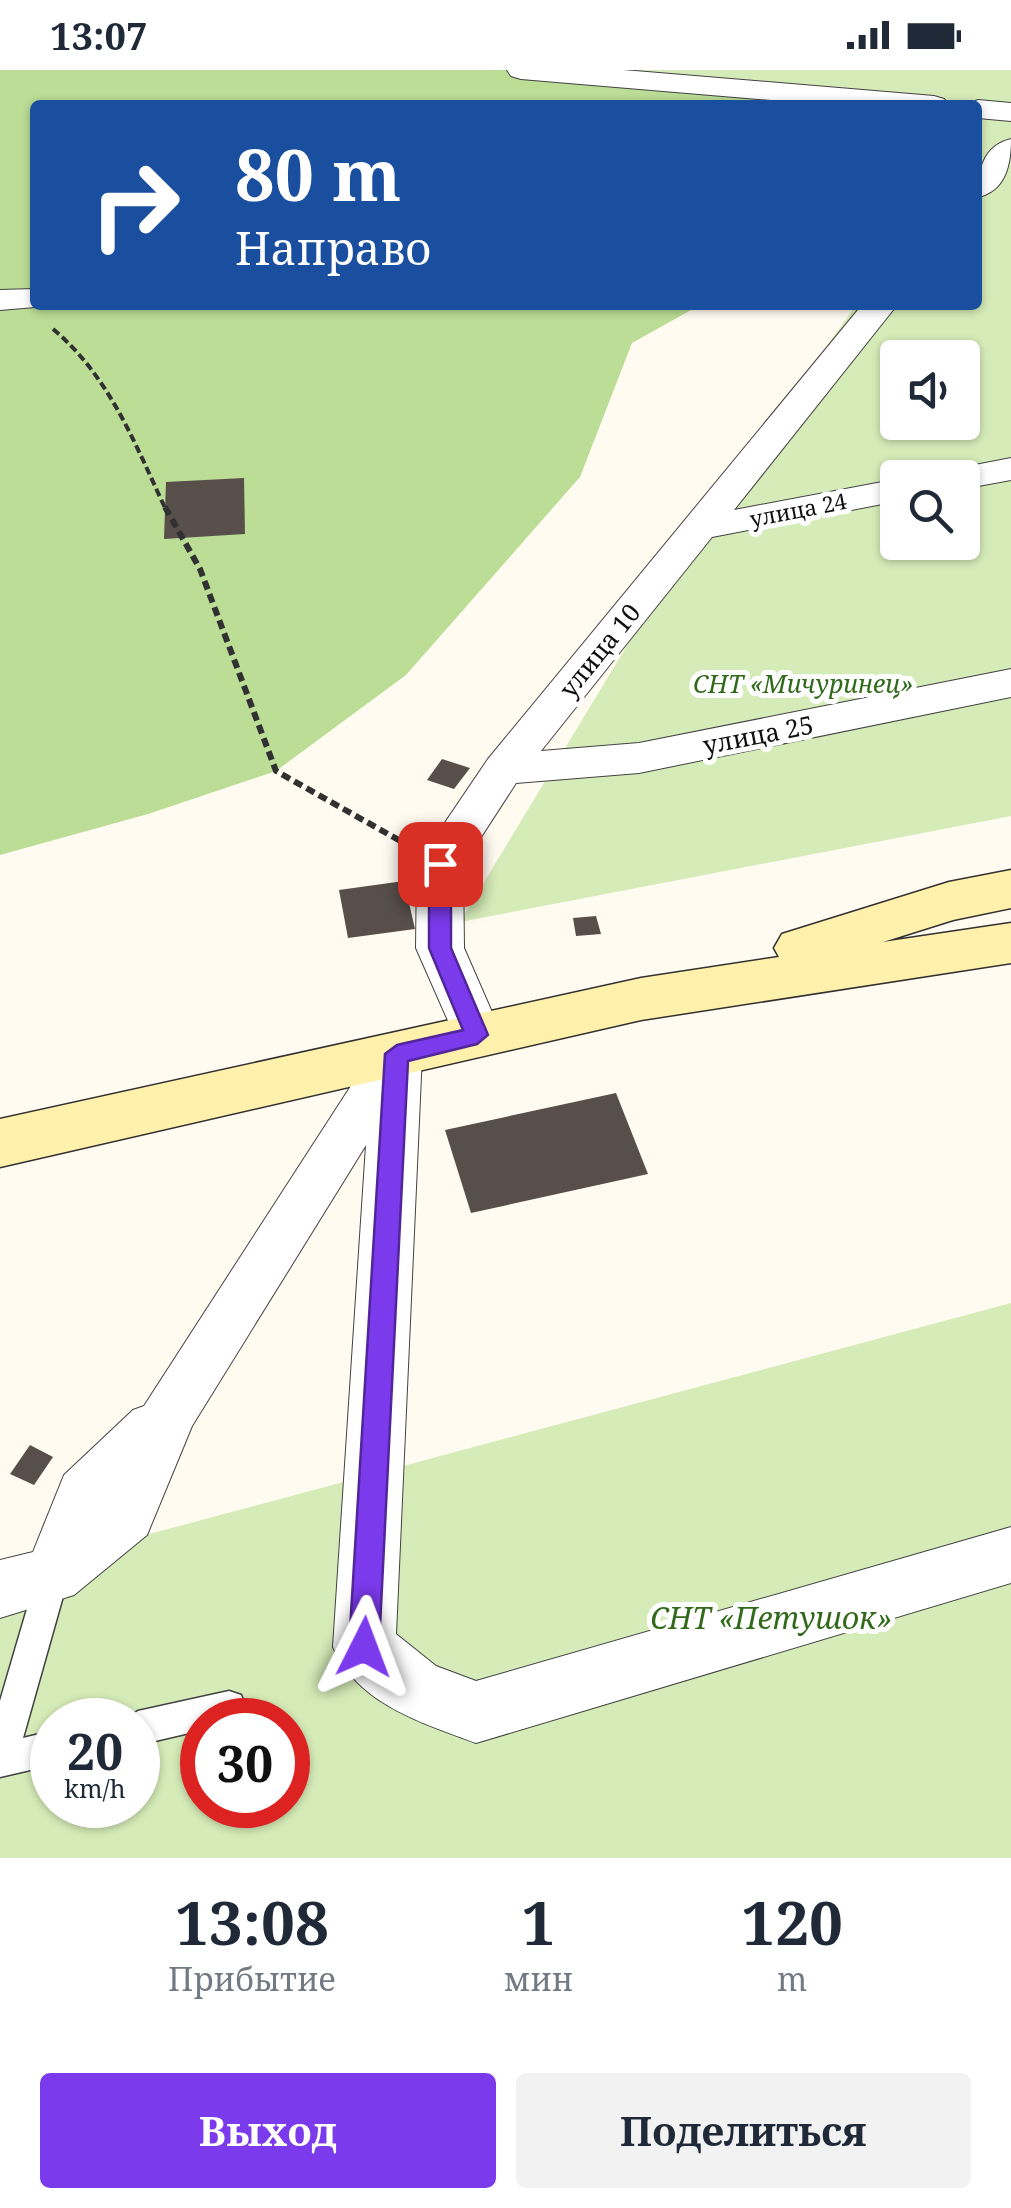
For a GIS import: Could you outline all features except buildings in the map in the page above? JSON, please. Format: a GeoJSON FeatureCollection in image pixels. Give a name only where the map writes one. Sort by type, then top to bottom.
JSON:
{"type":"FeatureCollection","features":[{"type":"Feature","properties":{"kind":"main road"},"geometry":{"type":"LineString","coordinates":[[641,999],[949,901],[1011,888]]}},
{"type":"Feature","properties":{"kind":"main road"},"geometry":{"type":"LineString","coordinates":[[0,1142],[641,999],[1011,943]]}},
{"type":"Feature","properties":{"kind":"street"},"geometry":{"type":"LineString","coordinates":[[521,70],[875,100]]}},
{"type":"Feature","properties":{"kind":"street"},"geometry":{"type":"LineString","coordinates":[[982,109],[1011,112]]}},
{"type":"Feature","properties":{"kind":"street"},"geometry":{"type":"LineString","coordinates":[[982,183],[1011,148]]}},
{"type":"Feature","properties":{"kind":"street","name":"улица 10"},"geometry":{"type":"LineString","coordinates":[[440,864],[502,768],[876,310]]}},
{"type":"Feature","properties":{"kind":"street"},"geometry":{"type":"LineString","coordinates":[[980,475],[1011,469]]}},
{"type":"Feature","properties":{"kind":"street","name":"улица 24"},"geometry":{"type":"LineString","coordinates":[[698,528],[880,493]]}},
{"type":"Feature","properties":{"kind":"street","name":"улица 25"},"geometry":{"type":"LineString","coordinates":[[502,768],[639,758],[1011,683]]}},
{"type":"Feature","properties":{"kind":"street"},"geometry":{"type":"LineString","coordinates":[[440,864],[440,948],[477,1035]]}},
{"type":"Feature","properties":{"kind":"street"},"geometry":{"type":"LineString","coordinates":[[27,1582],[126,1516],[170,1413],[397,1054]]}},
{"type":"Feature","properties":{"kind":"street"},"geometry":{"type":"LineString","coordinates":[[397,1054],[364,1647],[416,1690],[476,1712],[1011,1556]]}},
{"type":"Feature","properties":{"kind":"lane"},"geometry":{"type":"LineString","coordinates":[[27,1582],[0,1759],[30,1753]]}},
{"type":"Feature","properties":{"kind":"path"},"geometry":{"type":"LineString","coordinates":[[13,299],[62,334],[114,399],[180,539],[200,569],[276,770],[440,864]]}},
{"type":"Feature","properties":{"kind":"green space","name":"СНТ «Мичуринец»"},"geometry":{"type":"Polygon","coordinates":[[[0,70],[1011,70],[1011,816],[460,922],[698,528],[852,310],[982,310],[982,100],[30,100],[0,70]]]}},
{"type":"Feature","properties":{"kind":"green space"},"geometry":{"type":"Polygon","coordinates":[[[0,70],[563,70],[869,100],[30,100],[30,310],[691,310],[632,343],[580,477],[406,675],[276,771],[148,814],[0,855],[0,70]]]}},
{"type":"Feature","properties":{"kind":"green space","name":"СНТ «Петушок»"},"geometry":{"type":"Polygon","coordinates":[[[1011,1303],[1011,1858],[0,1858],[0,1574],[1011,1303]]]}},
{"type":"Feature","properties":{"kind":"route"},"geometry":{"type":"LineString","coordinates":[[364,1647],[397,1054],[477,1035],[440,948],[440,864]]}}]}
